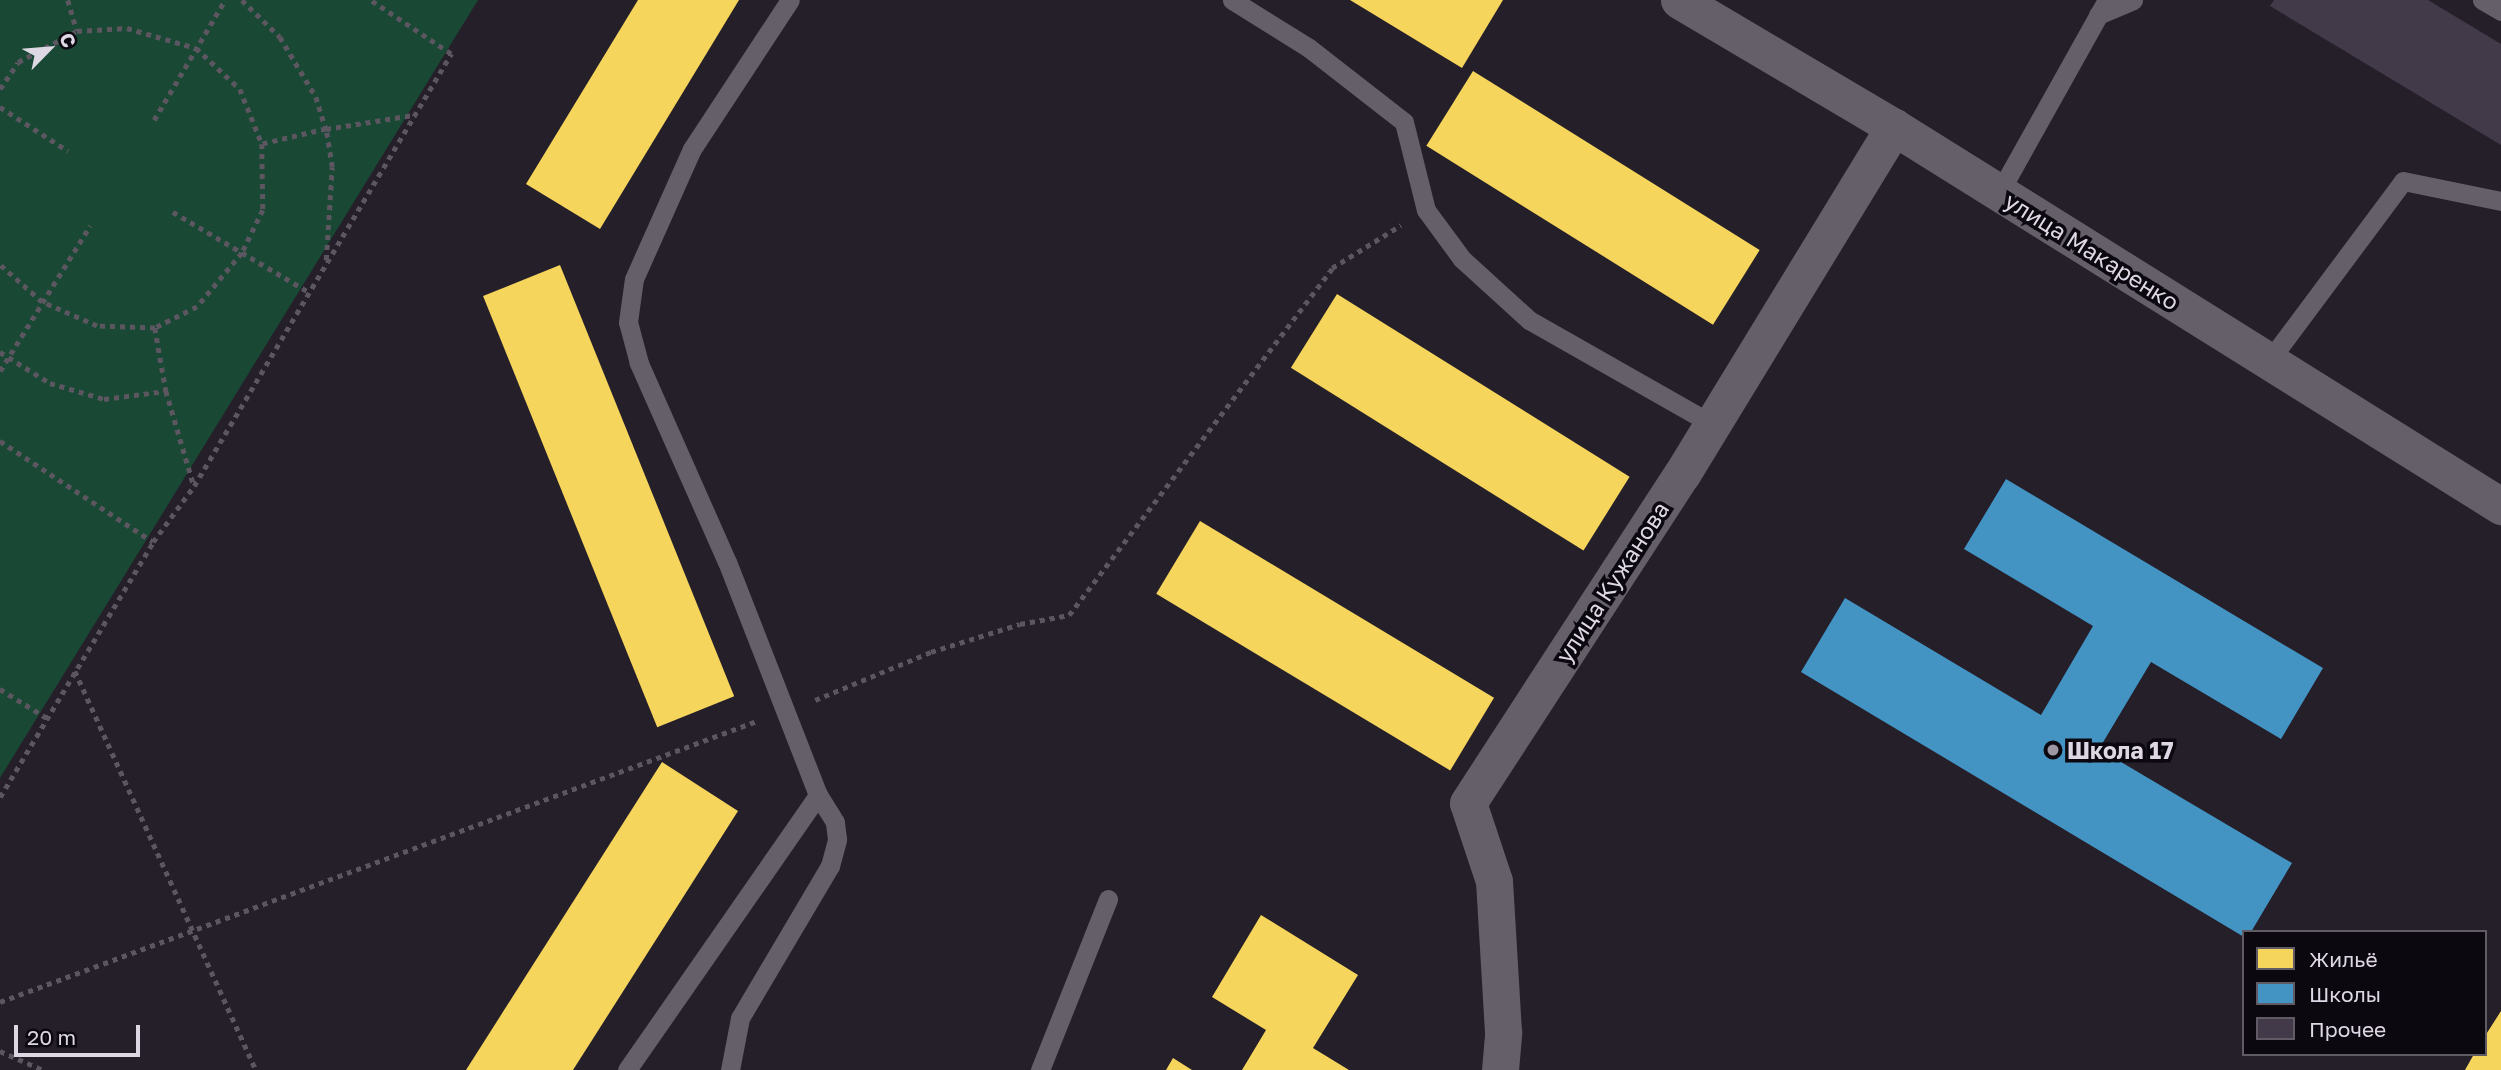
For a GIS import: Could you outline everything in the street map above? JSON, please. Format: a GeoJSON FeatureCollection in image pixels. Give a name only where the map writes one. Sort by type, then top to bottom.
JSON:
{"type":"FeatureCollection","features":[{"type":"Feature","properties":{"kind":"street","name":"улица Макаренко"},"geometry":{"type":"LineString","coordinates":[[1679,0],[1894,127],[2501,506]]}},
{"type":"Feature","properties":{"kind":"street","name":"улица Кужанова"},"geometry":{"type":"LineString","coordinates":[[1500,1070],[1503,1032],[1494,881],[1468,803],[1712,424],[1894,127]]}},
{"type":"Feature","properties":{"kind":"lane"},"geometry":{"type":"LineString","coordinates":[[730,1070],[740,1018],[830,866],[837,839],[835,822],[818,795],[787,711],[639,363],[628,322],[634,279],[692,149],[790,0]]}},
{"type":"Feature","properties":{"kind":"lane"},"geometry":{"type":"LineString","coordinates":[[1233,0],[1310,48],[1404,122],[1426,210],[1462,259],[1529,320],[1712,424]]}},
{"type":"Feature","properties":{"kind":"lane"},"geometry":{"type":"LineString","coordinates":[[1999,192],[2103,8],[2133,0]]}},
{"type":"Feature","properties":{"kind":"lane"},"geometry":{"type":"LineString","coordinates":[[2482,0],[2501,11]]}},
{"type":"Feature","properties":{"kind":"lane"},"geometry":{"type":"LineString","coordinates":[[2269,361],[2403,181],[2501,201]]}},
{"type":"Feature","properties":{"kind":"lane"},"geometry":{"type":"LineString","coordinates":[[627,1070],[818,795]]}},
{"type":"Feature","properties":{"kind":"lane"},"geometry":{"type":"LineString","coordinates":[[1040,1070],[1108,899]]}},
{"type":"Feature","properties":{"kind":"path"},"geometry":{"type":"LineString","coordinates":[[68,0],[77,31]]}},
{"type":"Feature","properties":{"kind":"path"},"geometry":{"type":"LineString","coordinates":[[154,120],[225,0]]}},
{"type":"Feature","properties":{"kind":"path"},"geometry":{"type":"LineString","coordinates":[[0,797],[153,542],[194,486],[326,260],[332,167],[326,130],[316,97],[280,37],[242,0]]}},
{"type":"Feature","properties":{"kind":"path"},"geometry":{"type":"LineString","coordinates":[[307,292],[451,54],[370,0]]}},
{"type":"Feature","properties":{"kind":"path"},"geometry":{"type":"LineString","coordinates":[[0,89],[18,62],[77,31],[127,28],[196,48],[240,89],[262,144],[263,210],[242,253],[197,307],[155,328],[97,326],[42,302],[0,265]]}},
{"type":"Feature","properties":{"kind":"path"},"geometry":{"type":"LineString","coordinates":[[0,107],[68,152]]}},
{"type":"Feature","properties":{"kind":"path"},"geometry":{"type":"LineString","coordinates":[[262,144],[414,114]]}},
{"type":"Feature","properties":{"kind":"path"},"geometry":{"type":"LineString","coordinates":[[0,1002],[194,933],[624,767],[787,711],[932,652],[1020,624],[1069,615],[1332,268],[1426,210]]}},
{"type":"Feature","properties":{"kind":"path"},"geometry":{"type":"LineString","coordinates":[[173,212],[307,292]]}},
{"type":"Feature","properties":{"kind":"path"},"geometry":{"type":"LineString","coordinates":[[0,371],[90,226]]}},
{"type":"Feature","properties":{"kind":"path"},"geometry":{"type":"LineString","coordinates":[[155,328],[166,391],[194,486]]}},
{"type":"Feature","properties":{"kind":"path"},"geometry":{"type":"LineString","coordinates":[[0,352],[50,383],[104,399],[166,391]]}},
{"type":"Feature","properties":{"kind":"path"},"geometry":{"type":"LineString","coordinates":[[0,441],[153,542]]}},
{"type":"Feature","properties":{"kind":"path"},"geometry":{"type":"LineString","coordinates":[[75,671],[256,1070]]}},
{"type":"Feature","properties":{"kind":"path"},"geometry":{"type":"LineString","coordinates":[[0,690],[47,718]]}},
{"type":"Feature","properties":{"kind":"path"},"geometry":{"type":"LineString","coordinates":[[0,1051],[43,1070]]}},
{"type":"Feature","properties":{"kind":"green space"},"geometry":{"type":"Polygon","coordinates":[[[0,0],[478,0],[0,778],[0,0]]]}},
{"type":"Feature","properties":{"kind":"building: Жильё"},"geometry":{"type":"Polygon","coordinates":[[[638,0],[739,0],[600,229],[526,184],[638,0]]]}},
{"type":"Feature","properties":{"kind":"building: Жильё"},"geometry":{"type":"Polygon","coordinates":[[[1350,0],[1503,0],[1462,68],[1350,0]]]}},
{"type":"Feature","properties":{"kind":"building: Жильё"},"geometry":{"type":"Polygon","coordinates":[[[1473,71],[1760,250],[1713,325],[1426,146],[1473,71]]]}},
{"type":"Feature","properties":{"kind":"building: Жильё"},"geometry":{"type":"Polygon","coordinates":[[[560,265],[734,696],[657,727],[483,296],[560,265]]]}},
{"type":"Feature","properties":{"kind":"building: Жильё"},"geometry":{"type":"Polygon","coordinates":[[[1337,294],[1630,477],[1583,551],[1291,368],[1337,294]]]}},
{"type":"Feature","properties":{"kind":"building: Жильё"},"geometry":{"type":"Polygon","coordinates":[[[1200,521],[1494,698],[1450,771],[1156,594],[1200,521]]]}},
{"type":"Feature","properties":{"kind":"building: Жильё"},"geometry":{"type":"Polygon","coordinates":[[[662,762],[738,811],[573,1070],[466,1070],[662,762]]]}},
{"type":"Feature","properties":{"kind":"building: Жильё"},"geometry":{"type":"Polygon","coordinates":[[[1261,915],[1358,975],[1313,1048],[1349,1070],[1242,1070],[1266,1030],[1212,997],[1261,915]]]}},
{"type":"Feature","properties":{"kind":"building: Жильё"},"geometry":{"type":"Polygon","coordinates":[[[2501,1011],[2501,1070],[2465,1070],[2473,1056],[2487,1056],[2487,1033],[2501,1011]]]}},
{"type":"Feature","properties":{"kind":"building: Жильё"},"geometry":{"type":"Polygon","coordinates":[[[1173,1058],[1192,1070],[1166,1070],[1173,1058]]]}},
{"type":"Feature","properties":{"kind":"building: Школы"},"geometry":{"type":"Polygon","coordinates":[[[2006,479],[2323,668],[2281,739],[2151,662],[2099,749],[2292,863],[2252,930],[2242,930],[2242,936],[1801,672],[1845,598],[2041,715],[2093,626],[1964,549],[2006,479]]]}},
{"type":"Feature","properties":{"kind":"building: Прочее"},"geometry":{"type":"Polygon","coordinates":[[[2274,0],[2428,0],[2501,44],[2501,145],[2270,6],[2274,0]]]}},
{"type":"Feature","properties":{"kind":"place","name":"Школа 17"},"geometry":{"type":"Point","coordinates":[2053,750]}}]}
